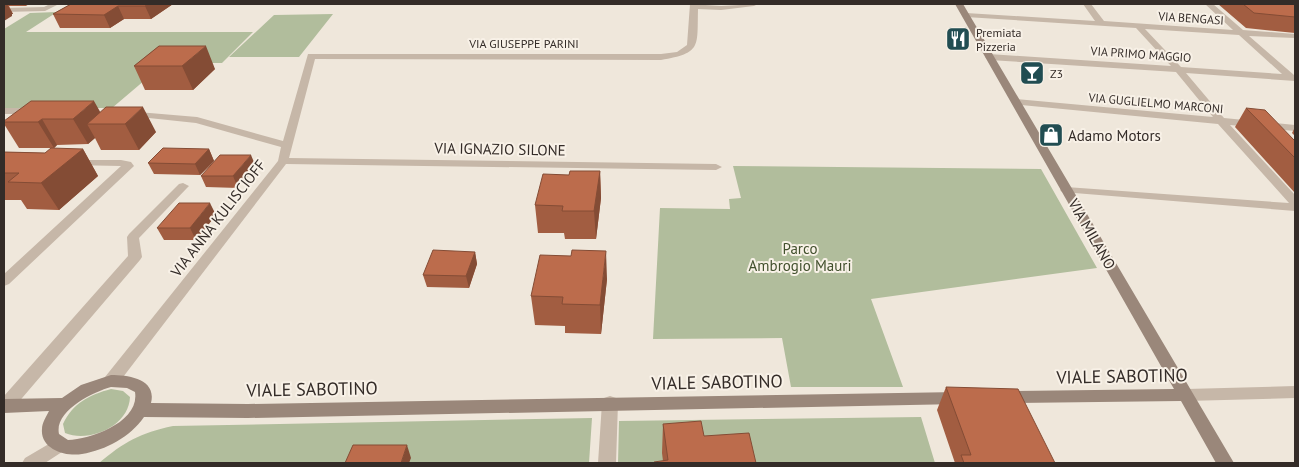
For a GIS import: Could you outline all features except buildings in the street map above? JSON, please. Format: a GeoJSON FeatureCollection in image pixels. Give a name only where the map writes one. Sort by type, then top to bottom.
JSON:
{"type":"FeatureCollection","features":[{"type":"Feature","properties":{"kind":"street"},"geometry":{"type":"LineString","coordinates":[[4,10],[45,9],[55,4]]}},
{"type":"Feature","properties":{"kind":"street"},"geometry":{"type":"LineString","coordinates":[[694,6],[721,8],[754,4]]}},
{"type":"Feature","properties":{"kind":"street","name":"VIA MILANO"},"geometry":{"type":"LineString","coordinates":[[959,4],[1225,463]]}},
{"type":"Feature","properties":{"kind":"street"},"geometry":{"type":"LineString","coordinates":[[1087,4],[1101,23]]}},
{"type":"Feature","properties":{"kind":"street"},"geometry":{"type":"LineString","coordinates":[[1209,4],[1243,32],[1293,79]]}},
{"type":"Feature","properties":{"kind":"street","name":"VIA GIUSEPPE PARINI"},"geometry":{"type":"LineString","coordinates":[[311,56],[661,57],[675,55],[692,47],[694,42],[694,6]]}},
{"type":"Feature","properties":{"kind":"street","name":"VIA BENGASI"},"geometry":{"type":"LineString","coordinates":[[966,15],[1295,36]]}},
{"type":"Feature","properties":{"kind":"street"},"geometry":{"type":"LineString","coordinates":[[1138,26],[1295,202]]}},
{"type":"Feature","properties":{"kind":"street","name":"VIA ANNA KULISCIOFF"},"geometry":{"type":"LineString","coordinates":[[111,381],[283,161],[311,56]]}},
{"type":"Feature","properties":{"kind":"street","name":"VIA PRIMO MAGGIO"},"geometry":{"type":"LineString","coordinates":[[989,57],[1293,79]]}},
{"type":"Feature","properties":{"kind":"street","name":"VIA GUGLIELMO MARCONI"},"geometry":{"type":"LineString","coordinates":[[1015,102],[1295,128]]}},
{"type":"Feature","properties":{"kind":"street"},"geometry":{"type":"LineString","coordinates":[[4,111],[50,111]]}},
{"type":"Feature","properties":{"kind":"street"},"geometry":{"type":"LineString","coordinates":[[116,112],[183,117],[288,146]]}},
{"type":"Feature","properties":{"kind":"street","name":"VIA IGNAZIO SILONE"},"geometry":{"type":"LineString","coordinates":[[283,161],[716,167]]}},
{"type":"Feature","properties":{"kind":"street"},"geometry":{"type":"LineString","coordinates":[[4,281],[128,166],[127,164],[64,163]]}},
{"type":"Feature","properties":{"kind":"street"},"geometry":{"type":"LineString","coordinates":[[4,406],[135,257],[133,238],[183,186]]}},
{"type":"Feature","properties":{"kind":"street"},"geometry":{"type":"LineString","coordinates":[[1066,190],[1295,207]]}},
{"type":"Feature","properties":{"kind":"street"},"geometry":{"type":"LineString","coordinates":[[111,381],[126,381],[137,384],[143,391],[144,400],[140,410],[124,427],[102,440],[86,446],[71,447],[59,445],[51,438],[49,428],[54,416],[65,404],[95,386],[111,381]]}},
{"type":"Feature","properties":{"kind":"street","name":"VIALE SABOTINO"},"geometry":{"type":"LineString","coordinates":[[992,398],[1295,392]]}},
{"type":"Feature","properties":{"kind":"street","name":"VIALE SABOTINO"},"geometry":{"type":"LineString","coordinates":[[140,410],[248,411],[972,398]]}},
{"type":"Feature","properties":{"kind":"street"},"geometry":{"type":"LineString","coordinates":[[607,463],[610,403]]}},
{"type":"Feature","properties":{"kind":"street"},"geometry":{"type":"LineString","coordinates":[[4,406],[65,404]]}},
{"type":"Feature","properties":{"kind":"street"},"geometry":{"type":"LineString","coordinates":[[31,463],[59,445]]}},
{"type":"Feature","properties":{"kind":"green space"},"geometry":{"type":"Polygon","coordinates":[[[57,12],[26,32],[253,32],[222,63],[165,63],[112,108],[4,108],[4,29],[30,13],[57,12]]]}},
{"type":"Feature","properties":{"kind":"green space"},"geometry":{"type":"Polygon","coordinates":[[[333,14],[299,57],[229,57],[274,15],[333,14]]]}},
{"type":"Feature","properties":{"kind":"green space","name":"Parco Ambrogio Mauri"},"geometry":{"type":"Polygon","coordinates":[[[733,166],[1041,169],[1097,268],[871,299],[903,387],[791,387],[782,338],[653,339],[660,208],[730,209],[729,199],[741,198],[733,166]]]}},
{"type":"Feature","properties":{"kind":"green space"},"geometry":{"type":"Polygon","coordinates":[[[111,389],[123,391],[130,397],[128,407],[116,424],[96,434],[86,436],[75,436],[65,433],[63,424],[77,405],[89,397],[111,389]]]}},
{"type":"Feature","properties":{"kind":"green space"},"geometry":{"type":"Polygon","coordinates":[[[921,417],[935,463],[618,463],[619,421],[921,417]]]}},
{"type":"Feature","properties":{"kind":"green space"},"geometry":{"type":"Polygon","coordinates":[[[592,418],[589,463],[99,463],[116,449],[133,439],[173,426],[592,418]]]}},
{"type":"Feature","properties":{"kind":"place","name":"Premiata Pizzeria"},"geometry":{"type":"Point","coordinates":[958,39]}},
{"type":"Feature","properties":{"kind":"place","name":"Z3"},"geometry":{"type":"Point","coordinates":[1032,73]}},
{"type":"Feature","properties":{"kind":"place","name":"Adamo Motors"},"geometry":{"type":"Point","coordinates":[1051,135]}}]}
